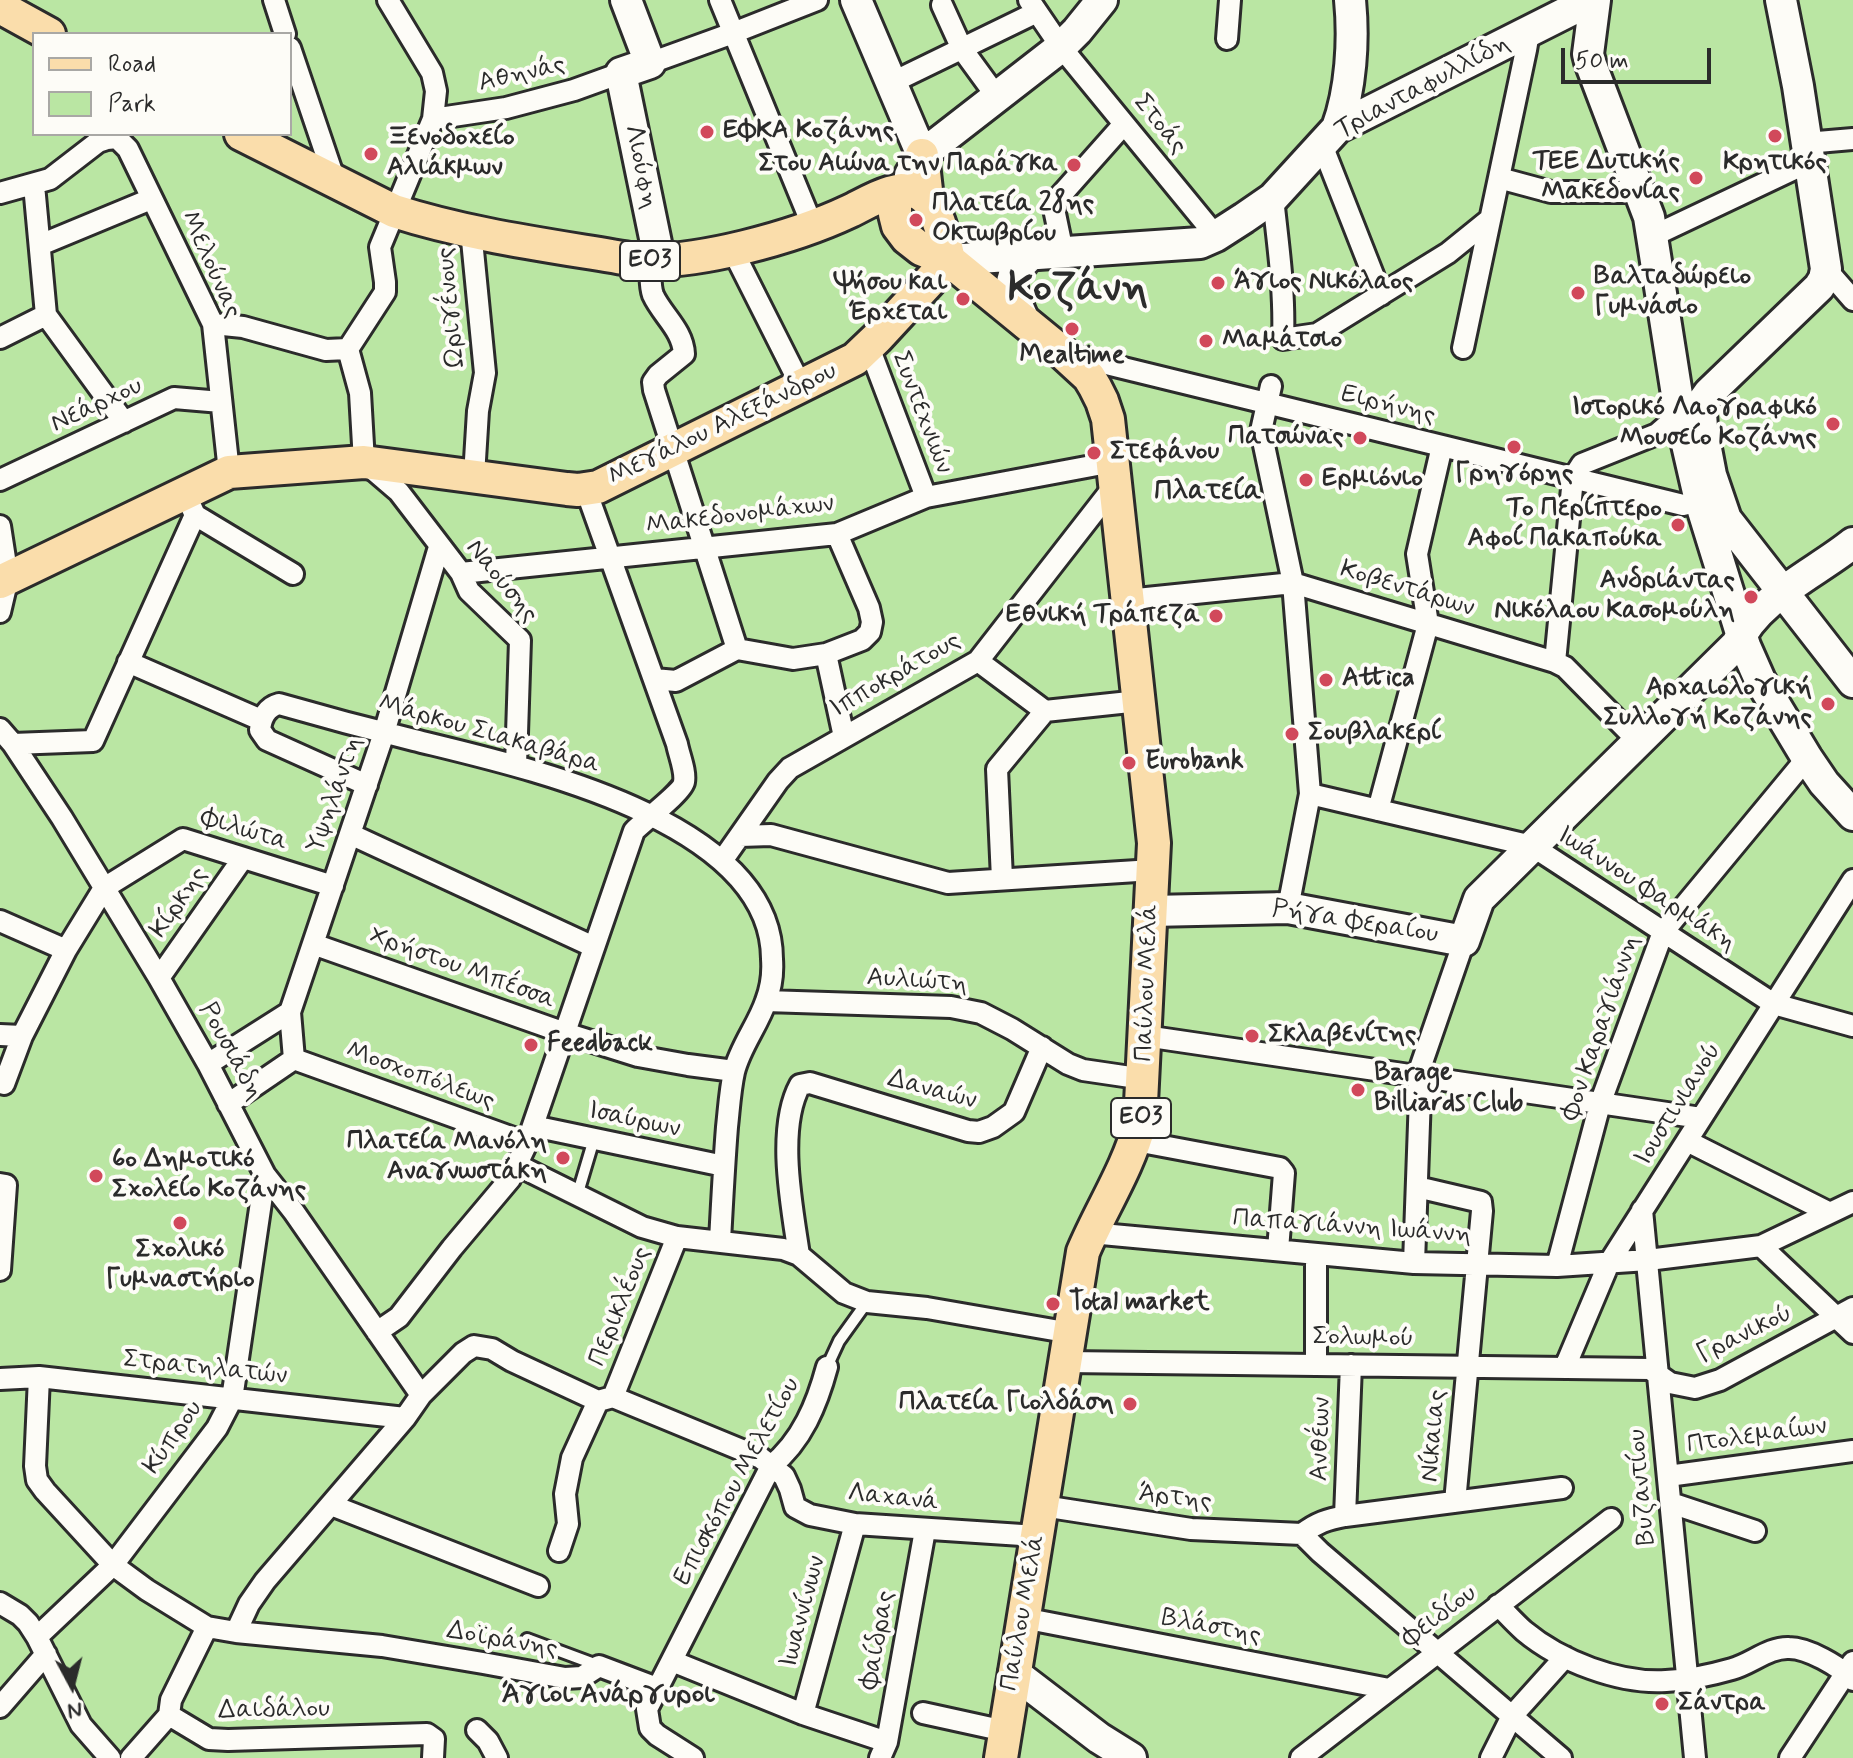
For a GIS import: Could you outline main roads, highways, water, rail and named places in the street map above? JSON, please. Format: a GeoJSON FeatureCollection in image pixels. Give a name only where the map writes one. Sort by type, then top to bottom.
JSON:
{"type":"FeatureCollection","features":[{"type":"Feature","properties":{"kind":"main road"},"geometry":{"type":"LineString","coordinates":[[0,7],[45,32]]}},
{"type":"Feature","properties":{"kind":"main road","name":"ΕΟ3"},"geometry":{"type":"LineString","coordinates":[[245,136],[394,211],[471,230],[651,261],[732,249],[813,227],[885,195],[914,195]]}},
{"type":"Feature","properties":{"kind":"main road"},"geometry":{"type":"LineString","coordinates":[[922,155],[914,195],[943,232],[949,260]]}},
{"type":"Feature","properties":{"kind":"main road","name":"Παύλου Μελά"},"geometry":{"type":"LineString","coordinates":[[949,260],[1089,377],[1102,401],[1108,419],[1154,843],[1142,1110],[1136,1141],[1083,1252],[1003,1745]]}},
{"type":"Feature","properties":{"kind":"main road","name":"Μεγάλου Αλεξάνδρου"},"geometry":{"type":"LineString","coordinates":[[4,580],[190,504],[229,472],[364,462],[567,489],[598,487],[855,359],[949,260]]}},
{"type":"Feature","properties":{"kind":"place","name":"ΕΦΚΑ Κοζάνης"},"geometry":{"type":"Point","coordinates":[707,132]}},
{"type":"Feature","properties":{"kind":"place","name":"Κρητικός"},"geometry":{"type":"Point","coordinates":[1775,136]}},
{"type":"Feature","properties":{"kind":"place","name":"Ξενοδοχείο Αλιάκμων"},"geometry":{"type":"Point","coordinates":[371,154]}},
{"type":"Feature","properties":{"kind":"place","name":"Στου Αιώνα την Παράγκα"},"geometry":{"type":"Point","coordinates":[1074,165]}},
{"type":"Feature","properties":{"kind":"place","name":"ΤΕΕ Δυτικής Μακεδονίας"},"geometry":{"type":"Point","coordinates":[1696,178]}},
{"type":"Feature","properties":{"kind":"place","name":"Πλατεία 28ης Οκτωβρίου"},"geometry":{"type":"Point","coordinates":[916,220]}},
{"type":"Feature","properties":{"kind":"place","name":"Άγιος Νικόλαος"},"geometry":{"type":"Point","coordinates":[1218,283]}},
{"type":"Feature","properties":{"kind":"place","name":"Βαλταδώρειο Γυμνάσιο"},"geometry":{"type":"Point","coordinates":[1578,293]}},
{"type":"Feature","properties":{"kind":"place","name":"Ψήσου και Έρχεται"},"geometry":{"type":"Point","coordinates":[963,299]}},
{"type":"Feature","properties":{"kind":"place","name":"Mealtime"},"geometry":{"type":"Point","coordinates":[1072,329]}},
{"type":"Feature","properties":{"kind":"place","name":"Μαμάτσιο"},"geometry":{"type":"Point","coordinates":[1206,341]}},
{"type":"Feature","properties":{"kind":"place","name":"Ιστορικό Λαογραφικό Μουσείο Κοζάνης"},"geometry":{"type":"Point","coordinates":[1833,424]}},
{"type":"Feature","properties":{"kind":"place","name":"Πατσώνας"},"geometry":{"type":"Point","coordinates":[1360,438]}},
{"type":"Feature","properties":{"kind":"place","name":"Γρηγόρης"},"geometry":{"type":"Point","coordinates":[1514,447]}},
{"type":"Feature","properties":{"kind":"place","name":"Στεφάνου"},"geometry":{"type":"Point","coordinates":[1094,453]}},
{"type":"Feature","properties":{"kind":"place","name":"Ερμιόνιο"},"geometry":{"type":"Point","coordinates":[1306,480]}},
{"type":"Feature","properties":{"kind":"place","name":"Το Περίπτερο Αφοί Πακαπούκα"},"geometry":{"type":"Point","coordinates":[1678,525]}},
{"type":"Feature","properties":{"kind":"place","name":"Ανδριάντας Νικόλαου Κασομούλη"},"geometry":{"type":"Point","coordinates":[1751,597]}},
{"type":"Feature","properties":{"kind":"place","name":"Εθνική Τράπεζα"},"geometry":{"type":"Point","coordinates":[1216,616]}},
{"type":"Feature","properties":{"kind":"place","name":"Attica"},"geometry":{"type":"Point","coordinates":[1326,680]}},
{"type":"Feature","properties":{"kind":"place","name":"Αρχαιολογική Συλλογή Κοζάνης"},"geometry":{"type":"Point","coordinates":[1828,704]}},
{"type":"Feature","properties":{"kind":"place","name":"Σουβλακερί"},"geometry":{"type":"Point","coordinates":[1292,734]}},
{"type":"Feature","properties":{"kind":"place","name":"Eurobank"},"geometry":{"type":"Point","coordinates":[1129,763]}},
{"type":"Feature","properties":{"kind":"place","name":"Σκλαβενίτης"},"geometry":{"type":"Point","coordinates":[1252,1036]}},
{"type":"Feature","properties":{"kind":"place","name":"Feedback"},"geometry":{"type":"Point","coordinates":[531,1045]}},
{"type":"Feature","properties":{"kind":"place","name":"Barage Billiards Club"},"geometry":{"type":"Point","coordinates":[1358,1090]}},
{"type":"Feature","properties":{"kind":"place","name":"Πλατεία Μανόλη Αναγνωστάκη"},"geometry":{"type":"Point","coordinates":[563,1158]}},
{"type":"Feature","properties":{"kind":"place","name":"6ο Δημοτικό Σχολείο Κοζάνης"},"geometry":{"type":"Point","coordinates":[96,1176]}},
{"type":"Feature","properties":{"kind":"place","name":"Σχολικό Γυμναστήριο"},"geometry":{"type":"Point","coordinates":[180,1223]}},
{"type":"Feature","properties":{"kind":"place","name":"Total market"},"geometry":{"type":"Point","coordinates":[1053,1304]}},
{"type":"Feature","properties":{"kind":"place","name":"Πλατεία Γιολδάση"},"geometry":{"type":"Point","coordinates":[1130,1404]}},
{"type":"Feature","properties":{"kind":"place","name":"Σάντρα"},"geometry":{"type":"Point","coordinates":[1662,1704]}},
{"type":"Feature","properties":{"kind":"district","name":"Κοζάνη"},"geometry":{"type":"Point","coordinates":[1078,291]}},
{"type":"Feature","properties":{"kind":"district","name":"Πλατεία"},"geometry":{"type":"Point","coordinates":[1208,493]}},
{"type":"Feature","properties":{"kind":"district","name":"Άγιοι Ανάργυροι"},"geometry":{"type":"Point","coordinates":[608,1696]}}]}
